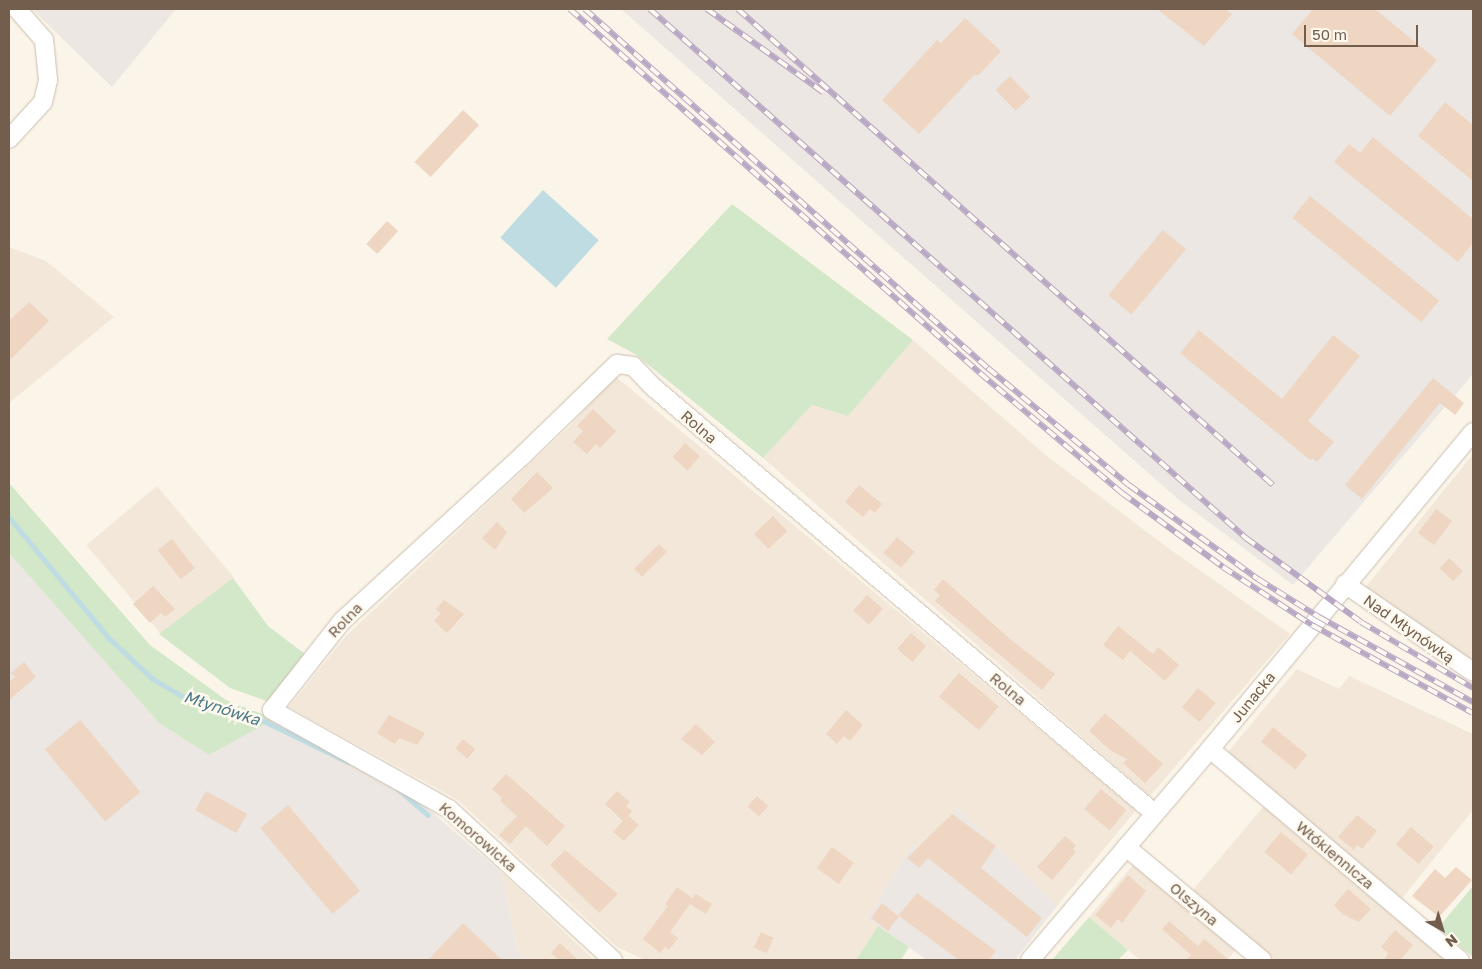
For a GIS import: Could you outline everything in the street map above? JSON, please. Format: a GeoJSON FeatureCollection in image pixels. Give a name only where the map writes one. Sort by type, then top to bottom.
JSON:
{"type":"FeatureCollection","features":[{"type":"Feature","properties":{"kind":"street"},"geometry":{"type":"LineString","coordinates":[[9,139],[43,102],[48,80],[44,40],[17,9]]}},
{"type":"Feature","properties":{"kind":"street","name":"Rolna"},"geometry":{"type":"LineString","coordinates":[[272,710],[342,621],[523,455],[617,364],[633,366],[681,412],[1154,813]]}},
{"type":"Feature","properties":{"kind":"street","name":"Junacka"},"geometry":{"type":"LineString","coordinates":[[1030,960],[1210,749],[1473,432]]}},
{"type":"Feature","properties":{"kind":"street","name":"Nad Młynówką"},"geometry":{"type":"LineString","coordinates":[[1345,584],[1473,672]]}},
{"type":"Feature","properties":{"kind":"street","name":"Komorowicka"},"geometry":{"type":"LineString","coordinates":[[272,710],[449,809],[613,960]]}},
{"type":"Feature","properties":{"kind":"street","name":"Włókiennicza"},"geometry":{"type":"LineString","coordinates":[[1210,749],[1460,960]]}},
{"type":"Feature","properties":{"kind":"street","name":"Olszyna"},"geometry":{"type":"LineString","coordinates":[[1126,847],[1262,960]]}},
{"type":"Feature","properties":{"kind":"shaded area"},"geometry":{"type":"Polygon","coordinates":[[[32,9],[176,9],[112,87],[32,9]]]}},
{"type":"Feature","properties":{"kind":"shaded area"},"geometry":{"type":"Polygon","coordinates":[[[621,9],[1473,9],[1473,374],[1293,585],[1179,500],[621,9]]]}},
{"type":"Feature","properties":{"kind":"shaded area"},"geometry":{"type":"Polygon","coordinates":[[[9,247],[46,261],[114,317],[9,403],[9,247]]]}},
{"type":"Feature","properties":{"kind":"shaded area"},"geometry":{"type":"Polygon","coordinates":[[[913,340],[1048,457],[1164,545],[1290,634],[1150,796],[763,458],[812,405],[848,416],[913,340]]]}},
{"type":"Feature","properties":{"kind":"shaded area"},"geometry":{"type":"Polygon","coordinates":[[[615,376],[1136,810],[1057,906],[957,808],[923,851],[912,845],[867,918],[878,926],[856,960],[645,960],[617,947],[458,800],[289,707],[346,636],[569,427],[615,376]]]}},
{"type":"Feature","properties":{"kind":"shaded area"},"geometry":{"type":"Polygon","coordinates":[[[1473,454],[1473,661],[1365,588],[1473,454]]]}},
{"type":"Feature","properties":{"kind":"shaded area"},"geometry":{"type":"Polygon","coordinates":[[[157,486],[233,577],[163,636],[87,545],[157,486]]]}},
{"type":"Feature","properties":{"kind":"shaded area"},"geometry":{"type":"Polygon","coordinates":[[[9,553],[159,723],[209,755],[275,719],[425,806],[501,872],[518,952],[528,960],[9,960],[9,553]]]}},
{"type":"Feature","properties":{"kind":"shaded area"},"geometry":{"type":"Polygon","coordinates":[[[1297,669],[1339,689],[1349,676],[1473,734],[1473,810],[1400,901],[1228,752],[1297,669]]]}},
{"type":"Feature","properties":{"kind":"shaded area"},"geometry":{"type":"Polygon","coordinates":[[[1264,806],[1446,960],[1276,960],[1193,890],[1264,806]]]}},
{"type":"Feature","properties":{"kind":"shaded area"},"geometry":{"type":"Polygon","coordinates":[[[957,808],[1057,906],[1015,960],[927,960],[867,918],[912,845],[923,851],[957,808]]]}},
{"type":"Feature","properties":{"kind":"shaded area"},"geometry":{"type":"Polygon","coordinates":[[[1134,864],[1236,950],[1227,960],[1140,960],[1089,917],[1134,864]]]}},
{"type":"Feature","properties":{"kind":"shaded area"},"geometry":{"type":"Polygon","coordinates":[[[501,872],[594,960],[528,960],[518,952],[501,872]]]}},
{"type":"Feature","properties":{"kind":"green space"},"geometry":{"type":"Polygon","coordinates":[[[732,204],[913,340],[848,416],[812,405],[763,458],[635,354],[607,339],[732,204]]]}},
{"type":"Feature","properties":{"kind":"green space"},"geometry":{"type":"Polygon","coordinates":[[[9,483],[150,645],[226,700],[275,719],[209,755],[159,723],[9,553],[9,483]]]}},
{"type":"Feature","properties":{"kind":"green space"},"geometry":{"type":"Polygon","coordinates":[[[233,578],[268,626],[305,654],[269,702],[230,688],[159,634],[233,578]]]}},
{"type":"Feature","properties":{"kind":"green space"},"geometry":{"type":"Polygon","coordinates":[[[1473,886],[1473,957],[1438,928],[1473,886]]]}},
{"type":"Feature","properties":{"kind":"green space"},"geometry":{"type":"Polygon","coordinates":[[[1089,917],[1128,950],[1118,960],[1052,960],[1089,917]]]}},
{"type":"Feature","properties":{"kind":"green space"},"geometry":{"type":"Polygon","coordinates":[[[878,926],[909,947],[901,960],[856,960],[878,926]]]}},
{"type":"Feature","properties":{"kind":"water"},"geometry":{"type":"Polygon","coordinates":[[[543,190],[599,240],[556,288],[500,238],[543,190]]]}},
{"type":"Feature","properties":{"kind":"building"},"geometry":{"type":"Polygon","coordinates":[[[1157,9],[1225,9],[1232,14],[1204,46],[1157,9]]]}},
{"type":"Feature","properties":{"kind":"building"},"geometry":{"type":"Polygon","coordinates":[[[1313,9],[1375,9],[1437,60],[1390,116],[1292,34],[1313,9]]]}},
{"type":"Feature","properties":{"kind":"building"},"geometry":{"type":"Polygon","coordinates":[[[965,18],[1001,51],[979,75],[974,75],[919,134],[882,100],[937,40],[941,43],[965,18]]]}},
{"type":"Feature","properties":{"kind":"building"},"geometry":{"type":"Polygon","coordinates":[[[1010,76],[1030,97],[1016,111],[996,90],[1010,76]]]}},
{"type":"Feature","properties":{"kind":"building"},"geometry":{"type":"Polygon","coordinates":[[[1445,102],[1473,125],[1473,181],[1418,136],[1445,102]]]}},
{"type":"Feature","properties":{"kind":"building"},"geometry":{"type":"Polygon","coordinates":[[[463,110],[479,125],[431,177],[415,162],[463,110]]]}},
{"type":"Feature","properties":{"kind":"building"},"geometry":{"type":"Polygon","coordinates":[[[1373,137],[1473,219],[1473,243],[1458,262],[1334,162],[1349,144],[1360,153],[1373,137]]]}},
{"type":"Feature","properties":{"kind":"building"},"geometry":{"type":"Polygon","coordinates":[[[1310,196],[1439,300],[1421,322],[1292,218],[1310,196]]]}},
{"type":"Feature","properties":{"kind":"building"},"geometry":{"type":"Polygon","coordinates":[[[387,221],[398,231],[377,254],[366,244],[387,221]]]}},
{"type":"Feature","properties":{"kind":"building"},"geometry":{"type":"Polygon","coordinates":[[[1163,230],[1186,249],[1131,314],[1108,295],[1163,230]]]}},
{"type":"Feature","properties":{"kind":"building"},"geometry":{"type":"Polygon","coordinates":[[[29,302],[49,321],[9,361],[9,321],[29,302]]]}},
{"type":"Feature","properties":{"kind":"building"},"geometry":{"type":"Polygon","coordinates":[[[1199,330],[1282,399],[1333,335],[1360,356],[1308,421],[1334,442],[1317,462],[1312,458],[1310,460],[1180,353],[1199,330]]]}},
{"type":"Feature","properties":{"kind":"building"},"geometry":{"type":"Polygon","coordinates":[[[1433,378],[1464,403],[1455,415],[1440,403],[1362,499],[1345,485],[1433,378]]]}},
{"type":"Feature","properties":{"kind":"building"},"geometry":{"type":"Polygon","coordinates":[[[593,409],[616,431],[600,448],[596,444],[587,454],[573,442],[583,431],[577,426],[593,409]]]}},
{"type":"Feature","properties":{"kind":"building"},"geometry":{"type":"Polygon","coordinates":[[[685,443],[700,456],[688,470],[673,457],[685,443]]]}},
{"type":"Feature","properties":{"kind":"building"},"geometry":{"type":"Polygon","coordinates":[[[537,472],[553,488],[524,513],[511,499],[537,472]]]}},
{"type":"Feature","properties":{"kind":"building"},"geometry":{"type":"Polygon","coordinates":[[[859,485],[882,504],[875,513],[870,509],[863,517],[845,502],[859,485]]]}},
{"type":"Feature","properties":{"kind":"building"},"geometry":{"type":"Polygon","coordinates":[[[1436,509],[1452,521],[1434,545],[1418,533],[1436,509]]]}},
{"type":"Feature","properties":{"kind":"building"},"geometry":{"type":"Polygon","coordinates":[[[773,516],[787,531],[768,549],[754,534],[773,516]]]}},
{"type":"Feature","properties":{"kind":"building"},"geometry":{"type":"Polygon","coordinates":[[[497,522],[507,532],[495,550],[482,538],[497,522]]]}},
{"type":"Feature","properties":{"kind":"building"},"geometry":{"type":"Polygon","coordinates":[[[897,537],[915,552],[901,568],[884,553],[897,537]]]}},
{"type":"Feature","properties":{"kind":"building"},"geometry":{"type":"Polygon","coordinates":[[[172,539],[195,568],[181,579],[158,550],[172,539]]]}},
{"type":"Feature","properties":{"kind":"building"},"geometry":{"type":"Polygon","coordinates":[[[659,544],[667,552],[642,577],[634,569],[659,544]]]}},
{"type":"Feature","properties":{"kind":"building"},"geometry":{"type":"Polygon","coordinates":[[[1449,558],[1463,571],[1453,581],[1439,568],[1449,558]]]}},
{"type":"Feature","properties":{"kind":"building"},"geometry":{"type":"Polygon","coordinates":[[[943,579],[1011,640],[1055,674],[1042,690],[935,601],[940,595],[934,590],[943,579]]]}},
{"type":"Feature","properties":{"kind":"building"},"geometry":{"type":"Polygon","coordinates":[[[153,586],[175,609],[165,617],[161,613],[150,623],[133,604],[153,586]]]}},
{"type":"Feature","properties":{"kind":"building"},"geometry":{"type":"Polygon","coordinates":[[[867,595],[883,609],[869,625],[853,611],[867,595]]]}},
{"type":"Feature","properties":{"kind":"building"},"geometry":{"type":"Polygon","coordinates":[[[444,600],[464,614],[447,633],[434,621],[441,613],[436,609],[444,600]]]}},
{"type":"Feature","properties":{"kind":"building"},"geometry":{"type":"Polygon","coordinates":[[[1118,626],[1153,654],[1158,647],[1179,665],[1165,681],[1130,651],[1123,660],[1103,645],[1118,626]]]}},
{"type":"Feature","properties":{"kind":"building"},"geometry":{"type":"Polygon","coordinates":[[[911,633],[926,646],[912,662],[897,649],[911,633]]]}},
{"type":"Feature","properties":{"kind":"building"},"geometry":{"type":"Polygon","coordinates":[[[24,662],[36,677],[9,700],[9,682],[15,677],[11,673],[24,662]]]}},
{"type":"Feature","properties":{"kind":"building"},"geometry":{"type":"Polygon","coordinates":[[[959,673],[999,706],[979,730],[939,697],[959,673]]]}},
{"type":"Feature","properties":{"kind":"building"},"geometry":{"type":"Polygon","coordinates":[[[1198,688],[1216,703],[1200,722],[1182,707],[1198,688]]]}},
{"type":"Feature","properties":{"kind":"building"},"geometry":{"type":"Polygon","coordinates":[[[846,710],[863,725],[850,741],[844,736],[837,744],[826,734],[846,710]]]}},
{"type":"Feature","properties":{"kind":"building"},"geometry":{"type":"Polygon","coordinates":[[[1105,713],[1163,764],[1145,783],[1123,763],[1127,759],[1110,750],[1089,731],[1105,713]]]}},
{"type":"Feature","properties":{"kind":"building"},"geometry":{"type":"Polygon","coordinates":[[[389,715],[425,733],[417,745],[399,738],[395,744],[377,733],[389,715]]]}},
{"type":"Feature","properties":{"kind":"building"},"geometry":{"type":"Polygon","coordinates":[[[80,720],[140,792],[105,822],[45,750],[80,720]]]}},
{"type":"Feature","properties":{"kind":"building"},"geometry":{"type":"Polygon","coordinates":[[[696,724],[715,742],[702,755],[681,739],[696,724]]]}},
{"type":"Feature","properties":{"kind":"building"},"geometry":{"type":"Polygon","coordinates":[[[1273,727],[1307,755],[1295,769],[1261,742],[1273,727]]]}},
{"type":"Feature","properties":{"kind":"building"},"geometry":{"type":"Polygon","coordinates":[[[463,739],[475,749],[468,758],[455,748],[463,739]]]}},
{"type":"Feature","properties":{"kind":"building"},"geometry":{"type":"Polygon","coordinates":[[[506,774],[565,826],[547,846],[526,826],[510,844],[499,835],[517,816],[500,801],[502,798],[492,789],[506,774]]]}},
{"type":"Feature","properties":{"kind":"building"},"geometry":{"type":"Polygon","coordinates":[[[1101,789],[1126,810],[1110,830],[1084,809],[1101,789]]]}},
{"type":"Feature","properties":{"kind":"building"},"geometry":{"type":"Polygon","coordinates":[[[206,791],[247,814],[236,833],[195,810],[206,791]]]}},
{"type":"Feature","properties":{"kind":"building"},"geometry":{"type":"Polygon","coordinates":[[[617,791],[630,802],[626,806],[632,811],[625,820],[629,816],[639,825],[624,841],[613,832],[623,821],[605,804],[617,791]]]}},
{"type":"Feature","properties":{"kind":"building"},"geometry":{"type":"Polygon","coordinates":[[[757,796],[768,806],[759,816],[748,806],[757,796]]]}},
{"type":"Feature","properties":{"kind":"building"},"geometry":{"type":"Polygon","coordinates":[[[288,805],[360,891],[332,914],[260,828],[288,805]]]}},
{"type":"Feature","properties":{"kind":"building"},"geometry":{"type":"Polygon","coordinates":[[[952,814],[996,846],[981,868],[1042,918],[1027,937],[928,858],[919,868],[907,858],[952,814]]]}},
{"type":"Feature","properties":{"kind":"building"},"geometry":{"type":"Polygon","coordinates":[[[1357,815],[1377,831],[1362,849],[1357,845],[1354,850],[1338,837],[1357,815]]]}},
{"type":"Feature","properties":{"kind":"building"},"geometry":{"type":"Polygon","coordinates":[[[1411,827],[1434,847],[1419,864],[1396,844],[1411,827]]]}},
{"type":"Feature","properties":{"kind":"building"},"geometry":{"type":"Polygon","coordinates":[[[1281,832],[1308,854],[1291,874],[1264,852],[1281,832]]]}},
{"type":"Feature","properties":{"kind":"building"},"geometry":{"type":"Polygon","coordinates":[[[1065,836],[1076,845],[1073,849],[1076,852],[1052,880],[1037,867],[1065,836]]]}},
{"type":"Feature","properties":{"kind":"building"},"geometry":{"type":"Polygon","coordinates":[[[832,847],[854,863],[839,884],[817,868],[832,847]]]}},
{"type":"Feature","properties":{"kind":"building"},"geometry":{"type":"Polygon","coordinates":[[[565,850],[618,894],[599,913],[550,865],[565,850]]]}},
{"type":"Feature","properties":{"kind":"building"},"geometry":{"type":"Polygon","coordinates":[[[1456,867],[1472,880],[1439,917],[1412,896],[1435,869],[1445,878],[1456,867]]]}},
{"type":"Feature","properties":{"kind":"building"},"geometry":{"type":"Polygon","coordinates":[[[1128,875],[1146,891],[1122,923],[1118,919],[1111,928],[1095,915],[1128,875]]]}},
{"type":"Feature","properties":{"kind":"building"},"geometry":{"type":"Polygon","coordinates":[[[677,887],[692,898],[696,894],[712,904],[706,914],[690,904],[670,932],[678,938],[669,950],[665,947],[660,953],[643,939],[668,906],[665,904],[677,887]]]}},
{"type":"Feature","properties":{"kind":"building"},"geometry":{"type":"Polygon","coordinates":[[[1348,889],[1371,909],[1359,922],[1342,914],[1334,905],[1348,889]]]}},
{"type":"Feature","properties":{"kind":"building"},"geometry":{"type":"Polygon","coordinates":[[[917,893],[996,951],[989,960],[959,960],[899,916],[888,931],[871,918],[882,903],[898,916],[917,893]]]}},
{"type":"Feature","properties":{"kind":"building"},"geometry":{"type":"Polygon","coordinates":[[[1169,921],[1198,946],[1204,939],[1229,960],[1186,960],[1191,955],[1162,929],[1169,921]]]}},
{"type":"Feature","properties":{"kind":"building"},"geometry":{"type":"Polygon","coordinates":[[[463,923],[502,960],[428,960],[463,923]]]}},
{"type":"Feature","properties":{"kind":"building"},"geometry":{"type":"Polygon","coordinates":[[[1395,930],[1413,945],[1400,960],[1384,960],[1388,953],[1381,947],[1395,930]]]}},
{"type":"Feature","properties":{"kind":"building"},"geometry":{"type":"Polygon","coordinates":[[[761,932],[774,938],[767,953],[754,947],[761,932]]]}},
{"type":"Feature","properties":{"kind":"building"},"geometry":{"type":"Polygon","coordinates":[[[560,943],[578,960],[559,960],[551,953],[560,943]]]}},
{"type":"Feature","properties":{"kind":"waterway","name":"Młynówka"},"geometry":{"type":"LineString","coordinates":[[9,517],[110,639],[153,679],[189,700],[262,720],[348,762]]}},
{"type":"Feature","properties":{"kind":"waterway","name":"Młynówka"},"geometry":{"type":"LineString","coordinates":[[397,788],[428,815]]}},
{"type":"Feature","properties":{"kind":"railway"},"geometry":{"type":"LineString","coordinates":[[570,9],[980,373],[1122,493],[1223,567],[1312,625],[1473,713]]}},
{"type":"Feature","properties":{"kind":"railway"},"geometry":{"type":"LineString","coordinates":[[585,9],[988,368],[1129,485],[1258,579],[1319,617],[1473,702]]}},
{"type":"Feature","properties":{"kind":"railway"},"geometry":{"type":"LineString","coordinates":[[650,9],[1246,538],[1361,622],[1473,688]]}},
{"type":"Feature","properties":{"kind":"railway"},"geometry":{"type":"LineString","coordinates":[[707,9],[823,92]]}},
{"type":"Feature","properties":{"kind":"railway"},"geometry":{"type":"LineString","coordinates":[[738,9],[1273,485]]}}]}
